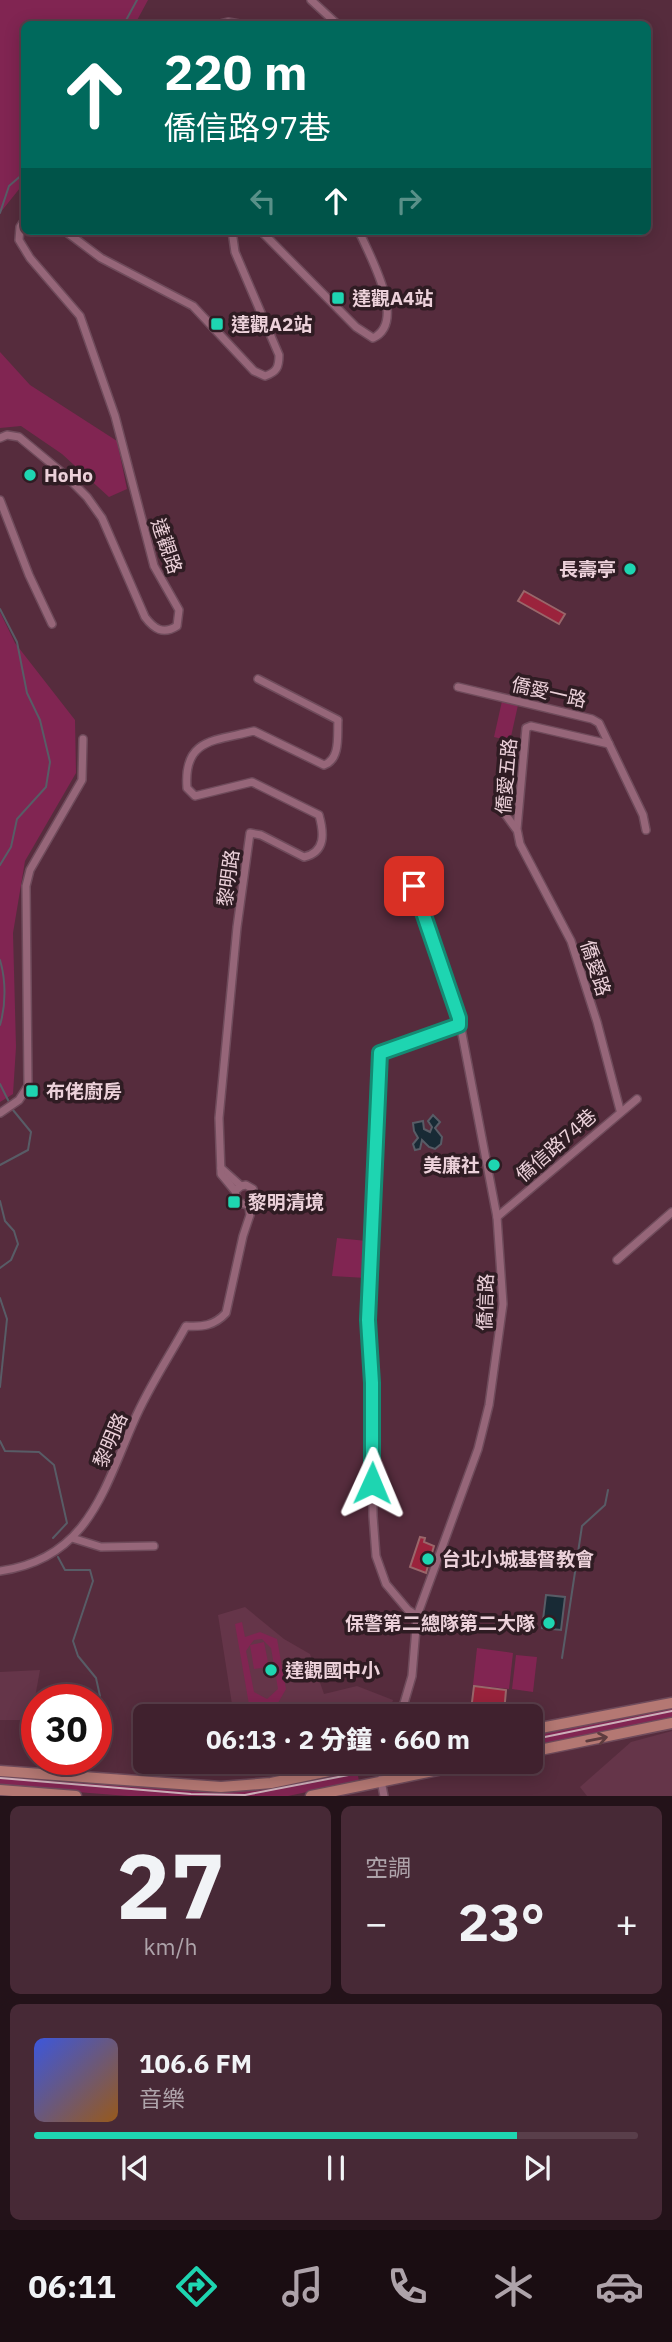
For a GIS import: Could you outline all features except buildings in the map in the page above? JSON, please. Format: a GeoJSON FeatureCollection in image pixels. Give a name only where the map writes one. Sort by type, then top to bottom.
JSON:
{"type":"FeatureCollection","features":[{"type":"Feature","properties":{"kind":"street"},"geometry":{"type":"LineString","coordinates":[[311,0],[334,21]]}},
{"type":"Feature","properties":{"kind":"street","name":"達觀路"},"geometry":{"type":"LineString","coordinates":[[0,438],[7,435],[19,437],[87,497],[102,518],[145,617],[154,628],[162,631],[177,626],[178,610],[154,566],[115,416],[80,316],[30,258],[19,240],[21,225]]}},
{"type":"Feature","properties":{"kind":"street"},"geometry":{"type":"LineString","coordinates":[[70,235],[101,258],[193,306],[254,371],[265,376],[275,373],[279,366],[279,355],[235,252],[233,235]]}},
{"type":"Feature","properties":{"kind":"street"},"geometry":{"type":"LineString","coordinates":[[265,235],[356,327],[373,338],[386,327],[389,309],[361,235]]}},
{"type":"Feature","properties":{"kind":"street"},"geometry":{"type":"LineString","coordinates":[[0,500],[29,575],[52,624]]}},
{"type":"Feature","properties":{"kind":"street","name":"黎明路"},"geometry":{"type":"LineString","coordinates":[[238,1188],[221,1174],[219,1118],[237,927],[250,833],[261,835],[304,857],[313,855],[319,849],[323,829],[319,815],[252,782],[195,796],[187,788],[189,758],[200,745],[254,731],[324,765],[333,760],[338,720],[258,679]]}},
{"type":"Feature","properties":{"kind":"street","name":"僑愛一路"},"geometry":{"type":"LineString","coordinates":[[458,687],[592,719],[599,723],[643,815],[646,830]]}},
{"type":"Feature","properties":{"kind":"street","name":"僑愛五路"},"geometry":{"type":"LineString","coordinates":[[517,829],[526,728],[531,726],[610,744]]}},
{"type":"Feature","properties":{"kind":"street"},"geometry":{"type":"LineString","coordinates":[[0,1113],[19,1100],[28,1086],[30,1064],[26,886],[30,870],[82,780],[83,739]]}},
{"type":"Feature","properties":{"kind":"street"},"geometry":{"type":"LineString","coordinates":[[503,811],[517,829]]}},
{"type":"Feature","properties":{"kind":"street","name":"僑愛路"},"geometry":{"type":"LineString","coordinates":[[517,829],[520,844],[571,941],[621,1110]]}},
{"type":"Feature","properties":{"kind":"street","name":"僑信路"},"geometry":{"type":"LineString","coordinates":[[404,1704],[412,1676],[417,1616],[468,1482],[489,1405],[503,1304],[497,1217],[459,1018],[414,886]]}},
{"type":"Feature","properties":{"kind":"street"},"geometry":{"type":"LineString","coordinates":[[417,1616],[408,1610],[387,1584],[376,1556],[373,1516],[372,1383],[368,1320],[380,1053],[459,1025]]}},
{"type":"Feature","properties":{"kind":"street","name":"僑信路74巷"},"geometry":{"type":"LineString","coordinates":[[497,1217],[637,1099]]}},
{"type":"Feature","properties":{"kind":"street","name":"黎明路"},"geometry":{"type":"LineString","coordinates":[[238,1188],[246,1185],[254,1189],[255,1198],[246,1205]]}},
{"type":"Feature","properties":{"kind":"street","name":"黎明路"},"geometry":{"type":"LineString","coordinates":[[238,1188],[237,1202],[246,1205]]}},
{"type":"Feature","properties":{"kind":"street","name":"黎明路"},"geometry":{"type":"LineString","coordinates":[[0,1571],[30,1563],[72,1538],[98,1507],[135,1418],[186,1326],[201,1327],[218,1321],[226,1313],[247,1224],[246,1205]]}},
{"type":"Feature","properties":{"kind":"street"},"geometry":{"type":"LineString","coordinates":[[617,1259],[672,1212]]}},
{"type":"Feature","properties":{"kind":"street"},"geometry":{"type":"LineString","coordinates":[[72,1538],[101,1547],[154,1546]]}},
{"type":"Feature","properties":{"kind":"street"},"geometry":{"type":"LineString","coordinates":[[543,1728],[672,1703]]}},
{"type":"Feature","properties":{"kind":"street"},"geometry":{"type":"LineString","coordinates":[[543,1749],[672,1723]]}},
{"type":"Feature","properties":{"kind":"street"},"geometry":{"type":"LineString","coordinates":[[0,1771],[221,1787],[271,1783],[315,1774]]}},
{"type":"Feature","properties":{"kind":"street"},"geometry":{"type":"LineString","coordinates":[[383,1774],[381,1781],[384,1796]]}},
{"type":"Feature","properties":{"kind":"street"},"geometry":{"type":"LineString","coordinates":[[311,1796],[416,1774]]}},
{"type":"Feature","properties":{"kind":"street"},"geometry":{"type":"LineString","coordinates":[[0,1790],[76,1796]]}},
{"type":"Feature","properties":{"kind":"shaded area"},"geometry":{"type":"Polygon","coordinates":[[[0,0],[148,0],[137,21],[21,21],[21,187],[0,213],[0,0]]]}},
{"type":"Feature","properties":{"kind":"shaded area"},"geometry":{"type":"Polygon","coordinates":[[[0,352],[30,385],[117,441],[127,489],[109,497],[62,454],[21,426],[0,428],[0,352]]]}},
{"type":"Feature","properties":{"kind":"shaded area"},"geometry":{"type":"Polygon","coordinates":[[[0,612],[15,643],[75,720],[76,773],[25,861],[13,933],[16,1047],[13,1094],[0,1102],[0,612]]]}},
{"type":"Feature","properties":{"kind":"shaded area"},"geometry":{"type":"Polygon","coordinates":[[[502,701],[518,705],[510,741],[494,737],[502,701]]]}},
{"type":"Feature","properties":{"kind":"shaded area"},"geometry":{"type":"Polygon","coordinates":[[[337,1238],[367,1241],[366,1278],[332,1276],[337,1238]]]}},
{"type":"Feature","properties":{"kind":"shaded area","name":"達觀國中小"},"geometry":{"type":"Polygon","coordinates":[[[245,1607],[284,1639],[310,1654],[324,1694],[357,1686],[393,1700],[392,1704],[232,1704],[218,1615],[245,1607]]]}},
{"type":"Feature","properties":{"kind":"shaded area"},"geometry":{"type":"Polygon","coordinates":[[[242,1622],[245,1637],[260,1632],[277,1639],[286,1689],[278,1703],[249,1704],[235,1624],[242,1622]],[[262,1639],[254,1640],[246,1651],[254,1692],[267,1699],[278,1689],[271,1648],[262,1639]]]}},
{"type":"Feature","properties":{"kind":"shaded area"},"geometry":{"type":"Polygon","coordinates":[[[264,1642],[269,1667],[254,1669],[250,1645],[264,1642]]]}},
{"type":"Feature","properties":{"kind":"shaded area"},"geometry":{"type":"Polygon","coordinates":[[[477,1648],[513,1653],[509,1689],[473,1685],[477,1648]]]}},
{"type":"Feature","properties":{"kind":"shaded area"},"geometry":{"type":"Polygon","coordinates":[[[516,1655],[537,1657],[533,1692],[512,1689],[516,1655]]]}},
{"type":"Feature","properties":{"kind":"shaded area"},"geometry":{"type":"Polygon","coordinates":[[[40,1670],[37,1684],[21,1684],[21,1720],[0,1720],[0,1672],[40,1670]]]}},
{"type":"Feature","properties":{"kind":"shaded area"},"geometry":{"type":"Polygon","coordinates":[[[672,1706],[672,1719],[543,1745],[543,1731],[672,1706]]]}},
{"type":"Feature","properties":{"kind":"shaded area"},"geometry":{"type":"Polygon","coordinates":[[[672,1731],[672,1796],[587,1796],[580,1787],[631,1742],[672,1731]]]}},
{"type":"Feature","properties":{"kind":"shaded area"},"geometry":{"type":"Polygon","coordinates":[[[343,1774],[358,1774],[359,1781],[288,1796],[128,1796],[0,1786],[0,1775],[222,1792],[271,1789],[343,1774]]]}},
{"type":"Feature","properties":{"kind":"water"},"geometry":{"type":"Polygon","coordinates":[[[433,1115],[440,1122],[435,1128],[442,1137],[441,1144],[435,1149],[422,1140],[420,1149],[415,1150],[413,1144],[418,1138],[413,1123],[423,1121],[424,1129],[430,1132],[432,1127],[428,1121],[433,1115]]]}},
{"type":"Feature","properties":{"kind":"water"},"geometry":{"type":"Polygon","coordinates":[[[546,1595],[565,1597],[561,1630],[542,1628],[546,1595]]]}},
{"type":"Feature","properties":{"kind":"waterway"},"geometry":{"type":"LineString","coordinates":[[126,21],[137,0]]}},
{"type":"Feature","properties":{"kind":"waterway"},"geometry":{"type":"LineString","coordinates":[[0,213],[9,186],[21,176]]}},
{"type":"Feature","properties":{"kind":"waterway"},"geometry":{"type":"LineString","coordinates":[[0,609],[17,642],[27,693],[40,720],[50,762],[46,787],[17,819],[11,847],[0,865]]}},
{"type":"Feature","properties":{"kind":"waterway"},"geometry":{"type":"LineString","coordinates":[[0,960],[4,992],[0,1025]]}},
{"type":"Feature","properties":{"kind":"waterway"},"geometry":{"type":"LineString","coordinates":[[0,1084],[9,1102]]}},
{"type":"Feature","properties":{"kind":"waterway"},"geometry":{"type":"LineString","coordinates":[[0,1165],[28,1150],[31,1132],[13,1110]]}},
{"type":"Feature","properties":{"kind":"waterway"},"geometry":{"type":"LineString","coordinates":[[0,1201],[5,1221],[14,1231],[18,1244],[11,1260],[0,1268]]}},
{"type":"Feature","properties":{"kind":"waterway"},"geometry":{"type":"LineString","coordinates":[[0,1298],[7,1319],[0,1387]]}},
{"type":"Feature","properties":{"kind":"waterway"},"geometry":{"type":"LineString","coordinates":[[0,1441],[5,1451],[39,1452],[54,1465],[67,1523],[53,1538]]}},
{"type":"Feature","properties":{"kind":"waterway"},"geometry":{"type":"LineString","coordinates":[[562,1658],[582,1526],[605,1505],[608,1490]]}},
{"type":"Feature","properties":{"kind":"waterway"},"geometry":{"type":"LineString","coordinates":[[58,1557],[65,1570],[90,1570],[93,1581],[73,1641],[78,1656],[96,1678],[97,1684]]}},
{"type":"Feature","properties":{"kind":"tram line"},"geometry":{"type":"LineString","coordinates":[[543,1737],[672,1711]]}},
{"type":"Feature","properties":{"kind":"tram line"},"geometry":{"type":"LineString","coordinates":[[0,1778],[191,1794],[245,1795],[354,1774]]}},
{"type":"Feature","properties":{"kind":"place","name":"達觀A4站"},"geometry":{"type":"Point","coordinates":[338,298]}},
{"type":"Feature","properties":{"kind":"place","name":"達觀A2站"},"geometry":{"type":"Point","coordinates":[217,324]}},
{"type":"Feature","properties":{"kind":"place","name":"HoHo"},"geometry":{"type":"Point","coordinates":[30,475]}},
{"type":"Feature","properties":{"kind":"place","name":"長壽亭"},"geometry":{"type":"Point","coordinates":[630,569]}},
{"type":"Feature","properties":{"kind":"place","name":"布佬廚房"},"geometry":{"type":"Point","coordinates":[32,1091]}},
{"type":"Feature","properties":{"kind":"place","name":"美廉社"},"geometry":{"type":"Point","coordinates":[494,1165]}},
{"type":"Feature","properties":{"kind":"place","name":"黎明清境"},"geometry":{"type":"Point","coordinates":[234,1202]}},
{"type":"Feature","properties":{"kind":"place","name":"台北小城基督教會"},"geometry":{"type":"Point","coordinates":[428,1559]}},
{"type":"Feature","properties":{"kind":"place","name":"保警第二總隊第二大隊"},"geometry":{"type":"Point","coordinates":[549,1623]}},
{"type":"Feature","properties":{"kind":"place","name":"達觀國中小"},"geometry":{"type":"Point","coordinates":[271,1670]}},
{"type":"Feature","properties":{"kind":"route"},"geometry":{"type":"LineString","coordinates":[[372,1483],[372,1383],[368,1320],[380,1053],[459,1025],[459,1018],[414,886]]}}]}
